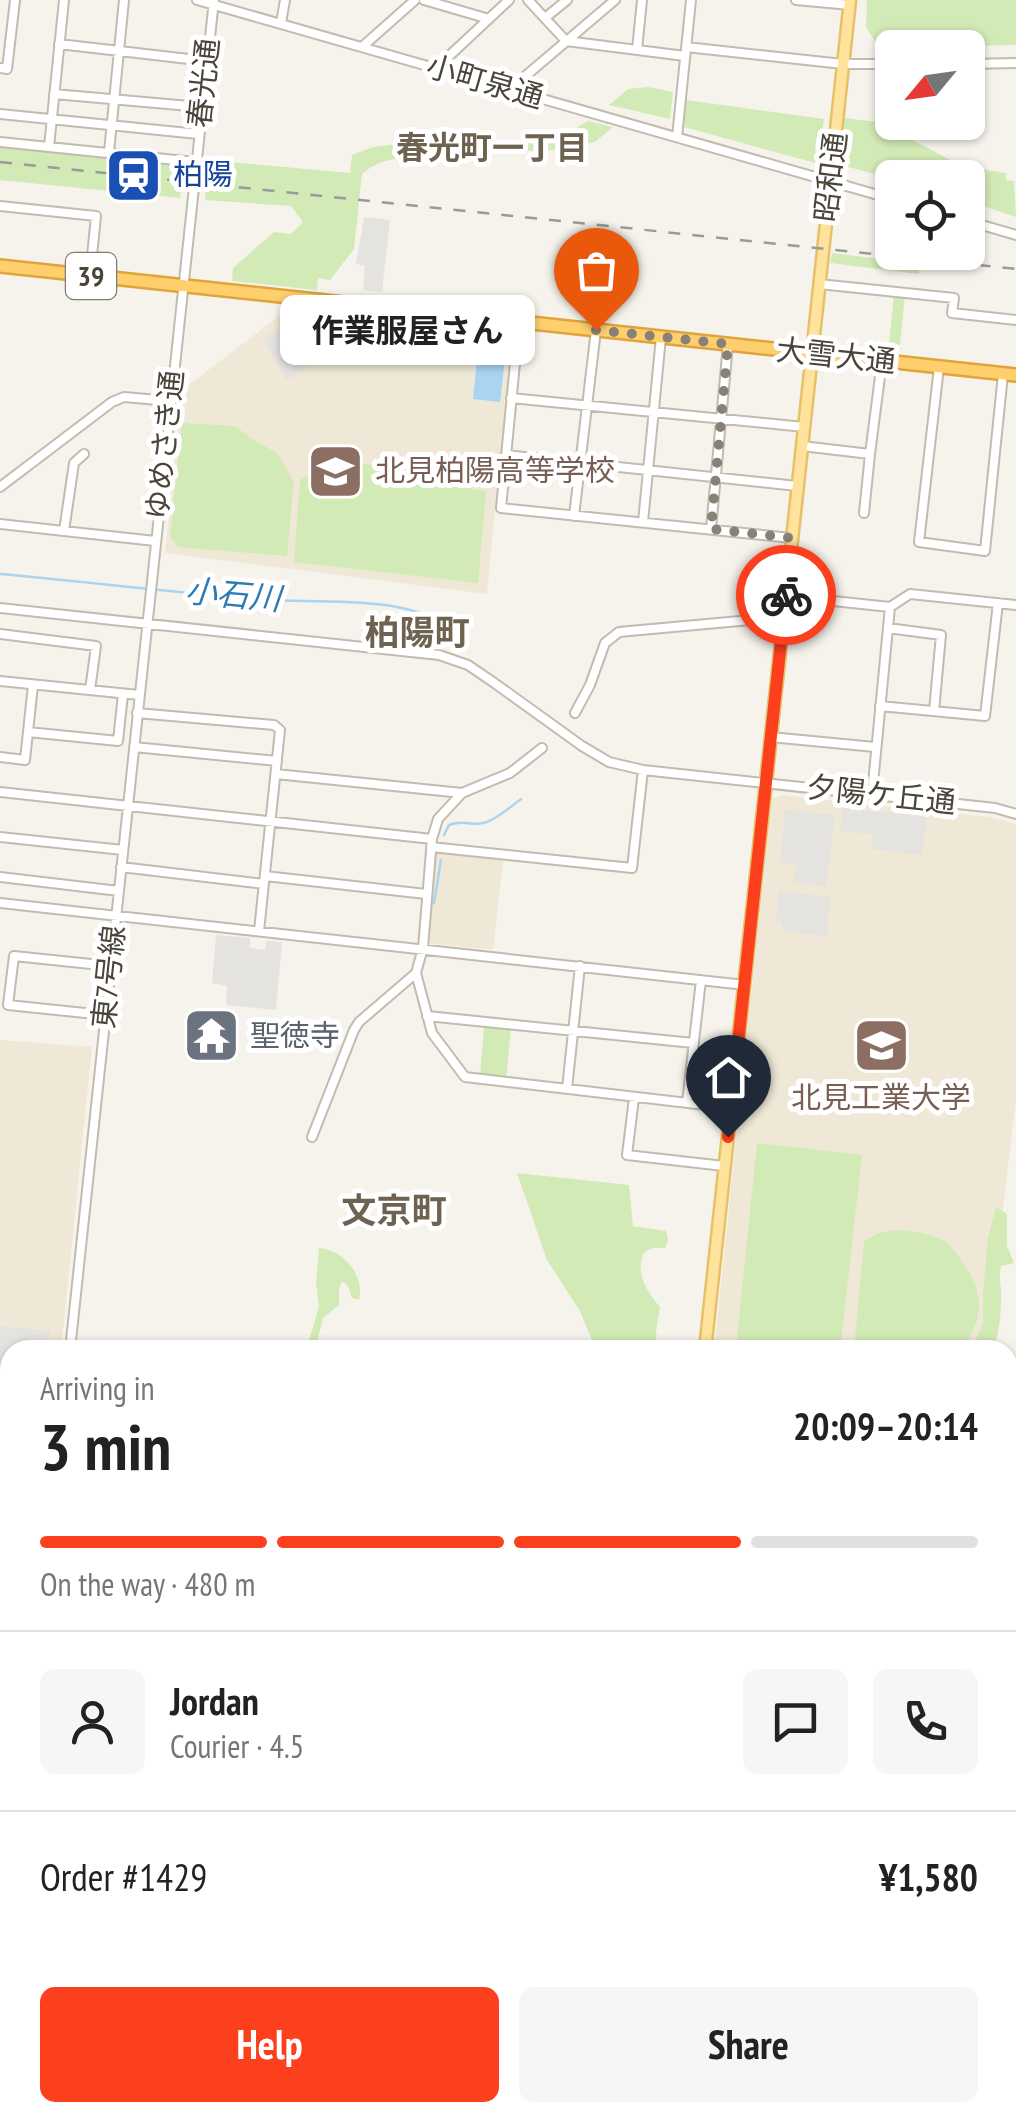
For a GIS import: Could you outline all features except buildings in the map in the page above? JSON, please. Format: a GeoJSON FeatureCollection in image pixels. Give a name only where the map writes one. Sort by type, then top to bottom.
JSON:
{"type":"FeatureCollection","features":[{"type":"Feature","properties":{"kind":"highway","name":"大雪大通"},"geometry":{"type":"LineString","coordinates":[[0,266],[1010,375]]}},
{"type":"Feature","properties":{"kind":"main road","name":"昭和通"},"geometry":{"type":"LineString","coordinates":[[706,1340],[850,3]]}},
{"type":"Feature","properties":{"kind":"street"},"geometry":{"type":"LineString","coordinates":[[0,68],[7,69],[14,0]]}},
{"type":"Feature","properties":{"kind":"street"},"geometry":{"type":"LineString","coordinates":[[48,147],[64,0]]}},
{"type":"Feature","properties":{"kind":"street"},"geometry":{"type":"LineString","coordinates":[[109,152],[124,0]]}},
{"type":"Feature","properties":{"kind":"street","name":"小町泉通"},"geometry":{"type":"LineString","coordinates":[[196,0],[214,2],[875,194]]}},
{"type":"Feature","properties":{"kind":"street"},"geometry":{"type":"LineString","coordinates":[[281,23],[284,0]]}},
{"type":"Feature","properties":{"kind":"street"},"geometry":{"type":"LineString","coordinates":[[362,47],[415,0]]}},
{"type":"Feature","properties":{"kind":"street"},"geometry":{"type":"LineString","coordinates":[[424,0],[489,19]]}},
{"type":"Feature","properties":{"kind":"street"},"geometry":{"type":"LineString","coordinates":[[443,70],[448,58],[509,0]]}},
{"type":"Feature","properties":{"kind":"street"},"geometry":{"type":"LineString","coordinates":[[528,0],[566,41],[637,50],[875,64]]}},
{"type":"Feature","properties":{"kind":"street"},"geometry":{"type":"LineString","coordinates":[[545,18],[567,0]]}},
{"type":"Feature","properties":{"kind":"street"},"geometry":{"type":"LineString","coordinates":[[508,90],[615,0]]}},
{"type":"Feature","properties":{"kind":"street"},"geometry":{"type":"LineString","coordinates":[[637,50],[642,0]]}},
{"type":"Feature","properties":{"kind":"street"},"geometry":{"type":"LineString","coordinates":[[677,136],[692,0]]}},
{"type":"Feature","properties":{"kind":"street"},"geometry":{"type":"LineString","coordinates":[[796,0],[850,3]]}},
{"type":"Feature","properties":{"kind":"street","name":"春光通"},"geometry":{"type":"LineString","coordinates":[[183,286],[214,2]]}},
{"type":"Feature","properties":{"kind":"street"},"geometry":{"type":"LineString","coordinates":[[59,44],[206,61]]}},
{"type":"Feature","properties":{"kind":"street"},"geometry":{"type":"LineString","coordinates":[[985,64],[1016,64]]}},
{"type":"Feature","properties":{"kind":"street"},"geometry":{"type":"LineString","coordinates":[[54,94],[201,107]]}},
{"type":"Feature","properties":{"kind":"street"},"geometry":{"type":"LineString","coordinates":[[0,114],[198,134]]}},
{"type":"Feature","properties":{"kind":"street"},"geometry":{"type":"LineString","coordinates":[[0,142],[196,162]]}},
{"type":"Feature","properties":{"kind":"street"},"geometry":{"type":"LineString","coordinates":[[0,206],[96,216],[90,276]]}},
{"type":"Feature","properties":{"kind":"street"},"geometry":{"type":"LineString","coordinates":[[985,225],[1016,235]]}},
{"type":"Feature","properties":{"kind":"street"},"geometry":{"type":"LineString","coordinates":[[819,284],[954,298],[952,313],[1016,320]]}},
{"type":"Feature","properties":{"kind":"street","name":"ゆめさき通"},"geometry":{"type":"LineString","coordinates":[[149,604],[183,286]]}},
{"type":"Feature","properties":{"kind":"street"},"geometry":{"type":"LineString","coordinates":[[518,322],[500,508],[792,538]]}},
{"type":"Feature","properties":{"kind":"street"},"geometry":{"type":"LineString","coordinates":[[574,516],[596,330]]}},
{"type":"Feature","properties":{"kind":"street"},"geometry":{"type":"LineString","coordinates":[[643,522],[661,337]]}},
{"type":"Feature","properties":{"kind":"street"},"geometry":{"type":"LineString","coordinates":[[711,529],[728,344]]}},
{"type":"Feature","properties":{"kind":"street"},"geometry":{"type":"LineString","coordinates":[[864,513],[882,361]]}},
{"type":"Feature","properties":{"kind":"street"},"geometry":{"type":"LineString","coordinates":[[939,367],[919,542],[985,551],[1010,375]]}},
{"type":"Feature","properties":{"kind":"street"},"geometry":{"type":"LineString","coordinates":[[0,487],[112,402],[124,397],[170,401]]}},
{"type":"Feature","properties":{"kind":"street"},"geometry":{"type":"LineString","coordinates":[[512,398],[804,427]]}},
{"type":"Feature","properties":{"kind":"street"},"geometry":{"type":"LineString","coordinates":[[802,446],[870,454]]}},
{"type":"Feature","properties":{"kind":"street"},"geometry":{"type":"LineString","coordinates":[[64,531],[74,462],[84,454]]}},
{"type":"Feature","properties":{"kind":"street"},"geometry":{"type":"LineString","coordinates":[[506,455],[797,486]]}},
{"type":"Feature","properties":{"kind":"street"},"geometry":{"type":"LineString","coordinates":[[0,524],[155,541]]}},
{"type":"Feature","properties":{"kind":"street"},"geometry":{"type":"LineString","coordinates":[[786,596],[890,607],[910,594],[1016,605]]}},
{"type":"Feature","properties":{"kind":"street"},"geometry":{"type":"LineString","coordinates":[[880,706],[985,716],[998,603]]}},
{"type":"Feature","properties":{"kind":"street","name":"東7号線"},"geometry":{"type":"LineString","coordinates":[[71,1340],[149,604]]}},
{"type":"Feature","properties":{"kind":"street"},"geometry":{"type":"LineString","coordinates":[[872,794],[890,607]]}},
{"type":"Feature","properties":{"kind":"street","name":"夕陽ケ丘通"},"geometry":{"type":"LineString","coordinates":[[0,608],[439,655],[468,666],[610,762],[643,770],[995,808],[1016,814]]}},
{"type":"Feature","properties":{"kind":"street"},"geometry":{"type":"LineString","coordinates":[[575,712],[590,685],[604,643],[619,632],[784,617]]}},
{"type":"Feature","properties":{"kind":"street"},"geometry":{"type":"LineString","coordinates":[[888,628],[941,635],[934,711]]}},
{"type":"Feature","properties":{"kind":"street"},"geometry":{"type":"LineString","coordinates":[[0,634],[96,646],[90,690]]}},
{"type":"Feature","properties":{"kind":"street"},"geometry":{"type":"LineString","coordinates":[[0,681],[139,695]]}},
{"type":"Feature","properties":{"kind":"street"},"geometry":{"type":"LineString","coordinates":[[0,757],[25,760],[32,684]]}},
{"type":"Feature","properties":{"kind":"street"},"geometry":{"type":"LineString","coordinates":[[28,732],[118,741],[122,694]]}},
{"type":"Feature","properties":{"kind":"street"},"geometry":{"type":"LineString","coordinates":[[137,713],[274,725],[280,730],[259,931]]}},
{"type":"Feature","properties":{"kind":"street"},"geometry":{"type":"LineString","coordinates":[[770,737],[876,747]]}},
{"type":"Feature","properties":{"kind":"street"},"geometry":{"type":"LineString","coordinates":[[134,746],[276,761]]}},
{"type":"Feature","properties":{"kind":"street"},"geometry":{"type":"LineString","coordinates":[[542,748],[510,774],[462,793],[438,820],[431,843],[423,948],[416,973],[432,1034],[464,1077],[730,1108]]}},
{"type":"Feature","properties":{"kind":"street"},"geometry":{"type":"LineString","coordinates":[[0,792],[632,868],[643,770]]}},
{"type":"Feature","properties":{"kind":"street"},"geometry":{"type":"LineString","coordinates":[[276,774],[462,793]]}},
{"type":"Feature","properties":{"kind":"street"},"geometry":{"type":"LineString","coordinates":[[0,837],[123,850]]}},
{"type":"Feature","properties":{"kind":"street"},"geometry":{"type":"LineString","coordinates":[[121,867],[426,894]]}},
{"type":"Feature","properties":{"kind":"street"},"geometry":{"type":"LineString","coordinates":[[0,877],[119,891]]}},
{"type":"Feature","properties":{"kind":"street"},"geometry":{"type":"LineString","coordinates":[[0,903],[744,984]]}},
{"type":"Feature","properties":{"kind":"street"},"geometry":{"type":"LineString","coordinates":[[104,1015],[8,1006],[14,956],[110,966]]}},
{"type":"Feature","properties":{"kind":"street"},"geometry":{"type":"LineString","coordinates":[[567,1089],[580,966]]}},
{"type":"Feature","properties":{"kind":"street"},"geometry":{"type":"LineString","coordinates":[[312,1137],[359,1022],[416,973]]}},
{"type":"Feature","properties":{"kind":"street"},"geometry":{"type":"LineString","coordinates":[[687,1103],[702,980]]}},
{"type":"Feature","properties":{"kind":"street"},"geometry":{"type":"LineString","coordinates":[[428,1016],[694,1043]]}},
{"type":"Feature","properties":{"kind":"street"},"geometry":{"type":"LineString","coordinates":[[634,1098],[627,1155],[724,1166]]}},
{"type":"Feature","properties":{"kind":"shaded area"},"geometry":{"type":"Polygon","coordinates":[[[364,217],[390,220],[382,292],[363,290],[365,266],[356,264],[364,217]]]}},
{"type":"Feature","properties":{"kind":"shaded area","name":"北見柏陽高等学校"},"geometry":{"type":"Polygon","coordinates":[[[286,311],[512,335],[487,594],[165,553],[182,390],[286,311]]]}},
{"type":"Feature","properties":{"kind":"shaded area"},"geometry":{"type":"Polygon","coordinates":[[[288,324],[311,366],[286,380],[263,338],[288,324]]]}},
{"type":"Feature","properties":{"kind":"shaded area","name":"北見工業大学"},"geometry":{"type":"Polygon","coordinates":[[[781,795],[991,817],[1016,824],[1016,1099],[983,1340],[715,1340],[772,799],[781,795]]]}},
{"type":"Feature","properties":{"kind":"shaded area"},"geometry":{"type":"Polygon","coordinates":[[[842,808],[927,817],[922,855],[872,849],[872,834],[840,831],[842,808]]]}},
{"type":"Feature","properties":{"kind":"shaded area"},"geometry":{"type":"Polygon","coordinates":[[[785,810],[835,815],[826,886],[794,882],[796,865],[780,862],[785,810]]]}},
{"type":"Feature","properties":{"kind":"shaded area"},"geometry":{"type":"Polygon","coordinates":[[[435,853],[503,860],[493,950],[427,943],[435,853]]]}},
{"type":"Feature","properties":{"kind":"shaded area"},"geometry":{"type":"Polygon","coordinates":[[[778,891],[830,897],[827,936],[782,931],[782,923],[776,922],[778,891]]]}},
{"type":"Feature","properties":{"kind":"shaded area"},"geometry":{"type":"Polygon","coordinates":[[[216,935],[250,938],[250,948],[265,950],[266,941],[282,942],[276,1010],[226,1005],[227,986],[212,983],[216,935]]]}},
{"type":"Feature","properties":{"kind":"shaded area"},"geometry":{"type":"Polygon","coordinates":[[[0,1040],[92,1047],[62,1340],[0,1340],[0,1040]]]}},
{"type":"Feature","properties":{"kind":"shaded area"},"geometry":{"type":"Polygon","coordinates":[[[0,1326],[50,1331],[49,1340],[0,1340],[0,1326]]]}},
{"type":"Feature","properties":{"kind":"green space"},"geometry":{"type":"Polygon","coordinates":[[[867,0],[1016,0],[1016,45],[985,46],[985,30],[875,30],[875,42],[866,27],[867,0]]]}},
{"type":"Feature","properties":{"kind":"green space"},"geometry":{"type":"Polygon","coordinates":[[[648,87],[673,92],[670,119],[609,105],[628,89],[648,87]]]}},
{"type":"Feature","properties":{"kind":"green space"},"geometry":{"type":"Polygon","coordinates":[[[685,100],[824,119],[819,164],[684,127],[685,100]]]}},
{"type":"Feature","properties":{"kind":"green space"},"geometry":{"type":"Polygon","coordinates":[[[844,118],[875,122],[875,140],[912,140],[951,160],[875,160],[875,174],[838,164],[844,118]]]}},
{"type":"Feature","properties":{"kind":"green space"},"geometry":{"type":"Polygon","coordinates":[[[588,121],[613,127],[596,141],[578,148],[435,154],[390,160],[371,167],[362,174],[354,249],[330,280],[318,278],[317,290],[232,281],[233,268],[274,232],[291,234],[303,222],[291,206],[205,200],[207,160],[350,173],[352,155],[373,147],[414,142],[530,140],[566,134],[588,121]]]}},
{"type":"Feature","properties":{"kind":"green space"},"geometry":{"type":"Polygon","coordinates":[[[0,146],[184,164],[180,198],[0,180],[0,146]]]}},
{"type":"Feature","properties":{"kind":"green space"},"geometry":{"type":"Polygon","coordinates":[[[985,170],[1006,173],[1006,180],[1014,181],[1016,217],[985,207],[985,170]]]}},
{"type":"Feature","properties":{"kind":"green space"},"geometry":{"type":"Polygon","coordinates":[[[832,253],[875,258],[875,269],[830,263],[832,253]]]}},
{"type":"Feature","properties":{"kind":"green space"},"geometry":{"type":"Polygon","coordinates":[[[887,270],[919,270],[919,274],[887,270]]]}},
{"type":"Feature","properties":{"kind":"green space"},"geometry":{"type":"Polygon","coordinates":[[[894,294],[905,294],[900,345],[889,344],[894,294]]]}},
{"type":"Feature","properties":{"kind":"green space"},"geometry":{"type":"Polygon","coordinates":[[[182,423],[235,426],[277,453],[294,482],[287,556],[178,547],[170,536],[182,423]]]}},
{"type":"Feature","properties":{"kind":"green space"},"geometry":{"type":"Polygon","coordinates":[[[332,461],[446,473],[445,485],[486,491],[478,583],[294,562],[300,480],[332,461]]]}},
{"type":"Feature","properties":{"kind":"green space"},"geometry":{"type":"Polygon","coordinates":[[[484,1026],[511,1029],[506,1079],[480,1076],[484,1026]]]}},
{"type":"Feature","properties":{"kind":"green space"},"geometry":{"type":"Polygon","coordinates":[[[757,1143],[862,1155],[841,1340],[737,1340],[757,1143]]]}},
{"type":"Feature","properties":{"kind":"green space"},"geometry":{"type":"Polygon","coordinates":[[[517,1173],[629,1185],[633,1226],[666,1231],[668,1240],[665,1248],[644,1252],[641,1267],[646,1288],[660,1307],[656,1340],[592,1340],[580,1311],[547,1260],[517,1173]]]}},
{"type":"Feature","properties":{"kind":"green space"},"geometry":{"type":"Polygon","coordinates":[[[996,1207],[1007,1214],[1007,1246],[1014,1263],[1001,1266],[997,1340],[976,1340],[983,1322],[988,1238],[996,1207]]]}},
{"type":"Feature","properties":{"kind":"green space"},"geometry":{"type":"Polygon","coordinates":[[[879,1233],[922,1233],[942,1240],[954,1251],[970,1274],[978,1296],[977,1318],[968,1340],[855,1339],[864,1241],[879,1233]]]}},
{"type":"Feature","properties":{"kind":"green space"},"geometry":{"type":"Polygon","coordinates":[[[319,1248],[337,1254],[351,1266],[359,1282],[359,1300],[352,1298],[342,1281],[339,1305],[323,1318],[318,1340],[309,1340],[319,1307],[319,1248]]]}},
{"type":"Feature","properties":{"kind":"water"},"geometry":{"type":"Polygon","coordinates":[[[495,347],[503,348],[505,358],[500,402],[473,399],[478,351],[494,353],[495,347]]]}},
{"type":"Feature","properties":{"kind":"waterway","name":"小石川"},"geometry":{"type":"LineString","coordinates":[[0,574],[275,600],[371,603],[417,612],[460,633]]}},
{"type":"Feature","properties":{"kind":"waterway"},"geometry":{"type":"LineString","coordinates":[[444,835],[449,825],[487,822],[521,799]]}},
{"type":"Feature","properties":{"kind":"waterway"},"geometry":{"type":"LineString","coordinates":[[434,903],[441,860]]}},
{"type":"Feature","properties":{"kind":"railway"},"geometry":{"type":"LineString","coordinates":[[0,162],[1016,269]]}},
{"type":"Feature","properties":{"kind":"way so far"},"geometry":{"type":"LineString","coordinates":[[596,330],[728,344],[711,529],[792,538],[786,595]]}},
{"type":"Feature","properties":{"kind":"place","name":"柏陽"},"geometry":{"type":"Point","coordinates":[134,175]}},
{"type":"Feature","properties":{"kind":"place","name":"作業服屋さん"},"geometry":{"type":"Point","coordinates":[596,330]}},
{"type":"Feature","properties":{"kind":"place","name":"北見柏陽高等学校"},"geometry":{"type":"Point","coordinates":[336,471]}},
{"type":"Feature","properties":{"kind":"place","name":"聖徳寺"},"geometry":{"type":"Point","coordinates":[211,1036]}},
{"type":"Feature","properties":{"kind":"place","name":"北見工業大学"},"geometry":{"type":"Point","coordinates":[881,1046]}},
{"type":"Feature","properties":{"kind":"district","name":"春光町一丁目"},"geometry":{"type":"Point","coordinates":[492,148]}},
{"type":"Feature","properties":{"kind":"district","name":"柏陽町"},"geometry":{"type":"Point","coordinates":[417,633]}},
{"type":"Feature","properties":{"kind":"district","name":"文京町"},"geometry":{"type":"Point","coordinates":[394,1211]}},
{"type":"Feature","properties":{"kind":"route"},"geometry":{"type":"LineString","coordinates":[[728,1137],[786,595]]}}]}
